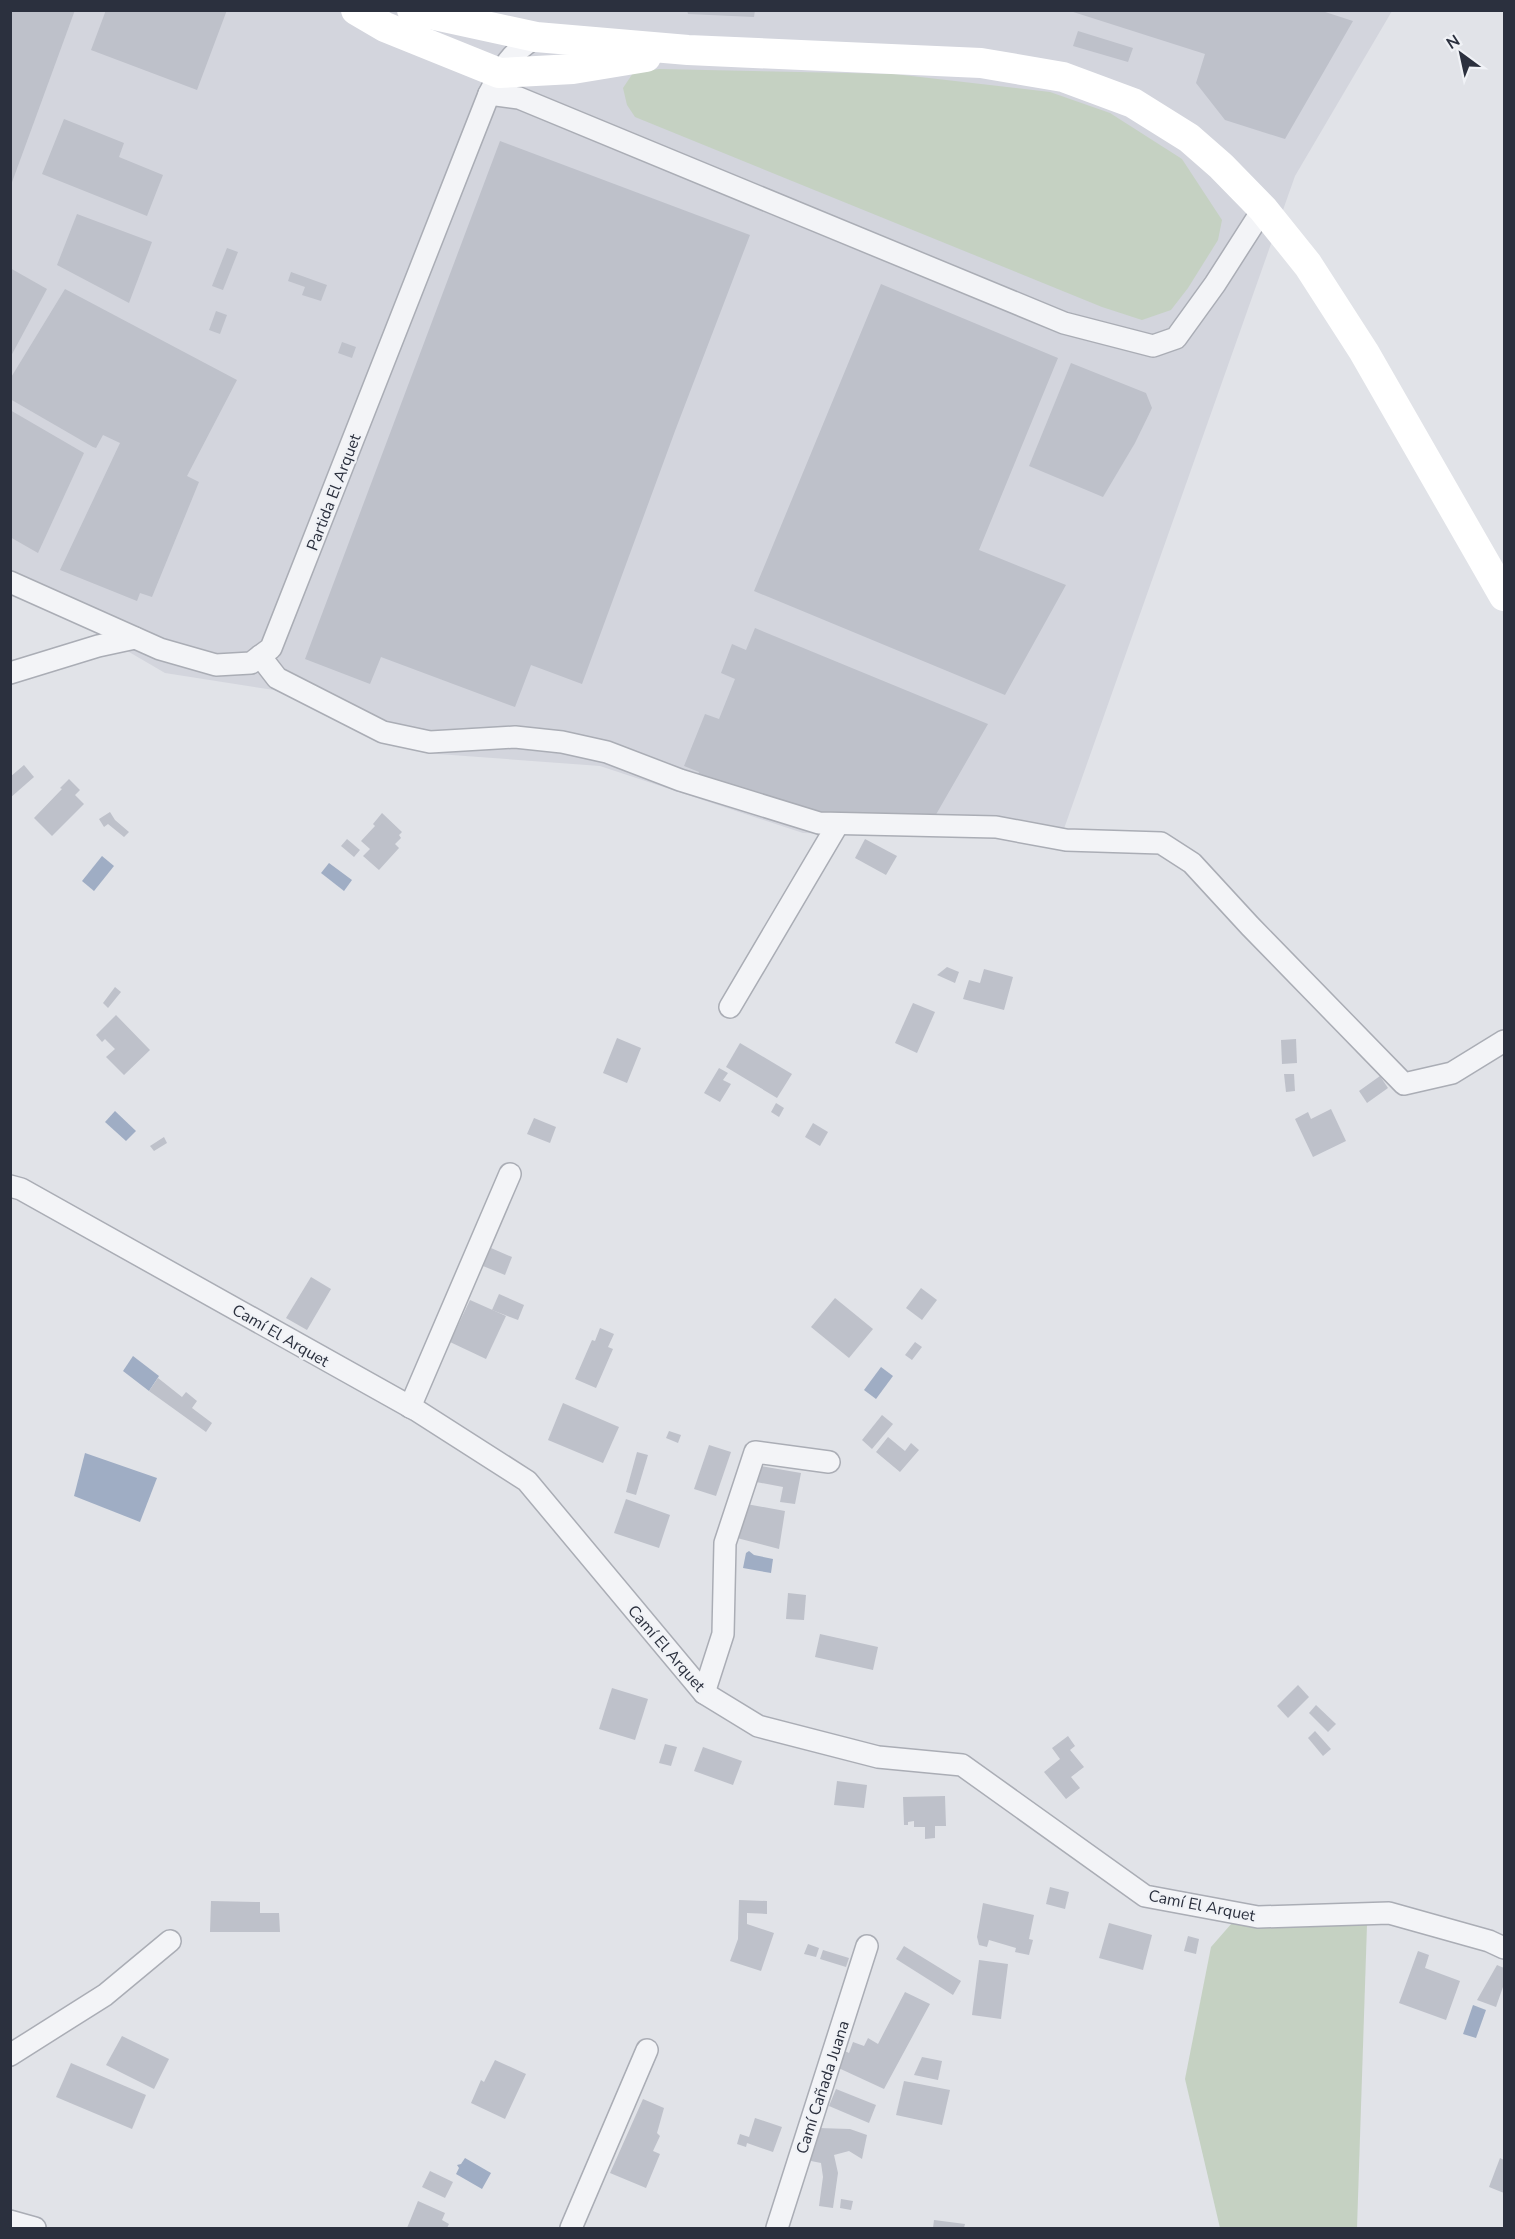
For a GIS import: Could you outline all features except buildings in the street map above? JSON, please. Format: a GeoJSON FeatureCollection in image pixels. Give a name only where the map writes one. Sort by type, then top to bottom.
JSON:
{"type":"FeatureCollection","features":[{"type":"Feature","properties":{"kind":"street"},"geometry":{"type":"LineString","coordinates":[[356,10],[519,98],[1064,323],[1153,346],[1176,338],[1215,284],[1263,209]]}},
{"type":"Feature","properties":{"kind":"street"},"geometry":{"type":"LineString","coordinates":[[412,10],[536,37],[688,50],[981,63],[1063,77],[1132,103],[1189,138],[1263,209],[1308,265],[1364,352],[1504,596]]}},
{"type":"Feature","properties":{"kind":"street","name":"Partida El Arquet"},"geometry":{"type":"LineString","coordinates":[[261,656],[272,648],[494,83],[516,50],[536,37]]}},
{"type":"Feature","properties":{"kind":"street"},"geometry":{"type":"LineString","coordinates":[[494,83],[688,50]]}},
{"type":"Feature","properties":{"kind":"street"},"geometry":{"type":"LineString","coordinates":[[10,582],[160,649],[216,665],[251,663],[261,656],[277,678],[383,732],[430,742],[515,737],[562,742],[607,752],[680,780],[819,823],[996,827],[1066,840],[1161,843],[1192,863],[1404,1084],[1452,1073],[1504,1041]]}},
{"type":"Feature","properties":{"kind":"street"},"geometry":{"type":"LineString","coordinates":[[10,673],[98,646],[135,638]]}},
{"type":"Feature","properties":{"kind":"street"},"geometry":{"type":"LineString","coordinates":[[729,1007],[838,824]]}},
{"type":"Feature","properties":{"kind":"street"},"geometry":{"type":"LineString","coordinates":[[410,1407],[510,1174]]}},
{"type":"Feature","properties":{"kind":"street","name":"Camí El Arquet"},"geometry":{"type":"LineString","coordinates":[[10,1186],[21,1189],[410,1407],[527,1481],[704,1693],[758,1726],[878,1757],[962,1765],[1145,1896],[1258,1917],[1389,1913],[1489,1941],[1504,1948]]}},
{"type":"Feature","properties":{"kind":"street"},"geometry":{"type":"LineString","coordinates":[[704,1693],[723,1634],[725,1543],[755,1452],[829,1462]]}},
{"type":"Feature","properties":{"kind":"street"},"geometry":{"type":"LineString","coordinates":[[10,2055],[105,1995],[170,1941]]}},
{"type":"Feature","properties":{"kind":"street","name":"Camí Cañada Juana"},"geometry":{"type":"LineString","coordinates":[[777,2229],[867,1946]]}},
{"type":"Feature","properties":{"kind":"street"},"geometry":{"type":"LineString","coordinates":[[571,2229],[647,2050]]}},
{"type":"Feature","properties":{"kind":"street"},"geometry":{"type":"LineString","coordinates":[[10,2221],[35,2229]]}},
{"type":"Feature","properties":{"kind":"shaded area"},"geometry":{"type":"Polygon","coordinates":[[[11,11],[1392,11],[1295,176],[1060,840],[803,833],[600,766],[424,753],[274,690],[165,673],[11,583],[11,11]]]}},
{"type":"Feature","properties":{"kind":"green space"},"geometry":{"type":"Polygon","coordinates":[[[659,69],[894,74],[1050,92],[1110,113],[1182,159],[1222,220],[1218,240],[1188,288],[1171,310],[1142,320],[1102,307],[635,117],[627,105],[623,88],[633,73],[659,69]]]}},
{"type":"Feature","properties":{"kind":"green space"},"geometry":{"type":"Polygon","coordinates":[[[1232,1923],[1367,1925],[1357,2228],[1220,2228],[1185,2079],[1211,1947],[1232,1923]]]}},
{"type":"Feature","properties":{"kind":"water"},"geometry":{"type":"Polygon","coordinates":[[[102,856],[114,866],[94,891],[82,881],[102,856]]]}},
{"type":"Feature","properties":{"kind":"water"},"geometry":{"type":"Polygon","coordinates":[[[329,863],[352,880],[344,891],[321,873],[329,863]]]}},
{"type":"Feature","properties":{"kind":"water"},"geometry":{"type":"Polygon","coordinates":[[[115,1111],[136,1131],[126,1141],[105,1122],[115,1111]]]}},
{"type":"Feature","properties":{"kind":"water"},"geometry":{"type":"Polygon","coordinates":[[[133,1356],[159,1376],[149,1391],[123,1371],[133,1356]]]}},
{"type":"Feature","properties":{"kind":"water"},"geometry":{"type":"Polygon","coordinates":[[[881,1367],[893,1376],[876,1399],[864,1390],[881,1367]]]}},
{"type":"Feature","properties":{"kind":"water"},"geometry":{"type":"Polygon","coordinates":[[[85,1453],[157,1478],[140,1522],[74,1496],[85,1453]]]}},
{"type":"Feature","properties":{"kind":"water"},"geometry":{"type":"Polygon","coordinates":[[[749,1551],[754,1555],[773,1559],[771,1573],[743,1568],[746,1553],[749,1551]]]}},
{"type":"Feature","properties":{"kind":"water"},"geometry":{"type":"Polygon","coordinates":[[[1473,2005],[1486,2010],[1476,2038],[1463,2034],[1473,2005]]]}},
{"type":"Feature","properties":{"kind":"water"},"geometry":{"type":"Polygon","coordinates":[[[465,2158],[491,2173],[482,2189],[456,2174],[459,2168],[457,2165],[461,2164],[465,2158]]]}}]}
